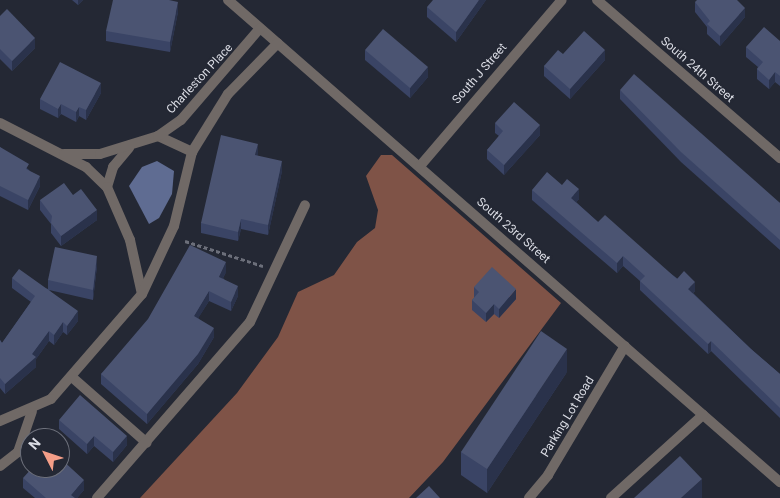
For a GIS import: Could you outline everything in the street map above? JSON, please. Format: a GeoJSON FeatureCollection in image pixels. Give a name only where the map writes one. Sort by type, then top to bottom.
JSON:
{"type":"FeatureCollection","features":[{"type":"Feature","properties":{"kind":"street","name":"South 23rd Street"},"geometry":{"type":"LineString","coordinates":[[228,0],[780,482]]}},
{"type":"Feature","properties":{"kind":"street","name":"South J Street"},"geometry":{"type":"LineString","coordinates":[[420,166],[562,0]]}},
{"type":"Feature","properties":{"kind":"street","name":"South 24th Street"},"geometry":{"type":"LineString","coordinates":[[597,0],[780,158]]}},
{"type":"Feature","properties":{"kind":"street","name":"Charleston Place"},"geometry":{"type":"LineString","coordinates":[[63,154],[129,148],[158,136],[181,120],[260,28]]}},
{"type":"Feature","properties":{"kind":"street"},"geometry":{"type":"LineString","coordinates":[[0,421],[32,411],[73,378],[142,294],[174,226],[192,152],[228,94],[278,43]]}},
{"type":"Feature","properties":{"kind":"street"},"geometry":{"type":"LineString","coordinates":[[0,123],[86,167],[107,187],[130,240],[142,294]]}},
{"type":"Feature","properties":{"kind":"street"},"geometry":{"type":"LineString","coordinates":[[158,136],[192,152]]}},
{"type":"Feature","properties":{"kind":"street"},"geometry":{"type":"LineString","coordinates":[[107,187],[113,167],[129,148]]}},
{"type":"Feature","properties":{"kind":"street"},"geometry":{"type":"LineString","coordinates":[[97,498],[147,443],[250,322],[273,269],[305,205]]}},
{"type":"Feature","properties":{"kind":"street","name":"Parking Lot Road"},"geometry":{"type":"LineString","coordinates":[[529,498],[548,475],[625,346]]}},
{"type":"Feature","properties":{"kind":"street"},"geometry":{"type":"LineString","coordinates":[[73,378],[147,443]]}},
{"type":"Feature","properties":{"kind":"street"},"geometry":{"type":"LineString","coordinates":[[0,466],[18,452],[32,411]]}},
{"type":"Feature","properties":{"kind":"street"},"geometry":{"type":"LineString","coordinates":[[611,498],[703,415]]}},
{"type":"Feature","properties":{"kind":"path"},"geometry":{"type":"LineString","coordinates":[[185,241],[273,269]]}},
{"type":"Feature","properties":{"kind":"shaded area"},"geometry":{"type":"Polygon","coordinates":[[[381,155],[392,155],[561,303],[443,462],[409,498],[140,498],[237,393],[278,337],[298,292],[334,275],[357,242],[375,228],[378,210],[366,176],[381,155]]]}},
{"type":"Feature","properties":{"kind":"water"},"geometry":{"type":"Polygon","coordinates":[[[157,161],[174,171],[172,194],[159,218],[149,224],[129,186],[142,167],[157,161]]]}},
{"type":"Feature","properties":{"kind":"building"},"geometry":{"type":"Polygon","coordinates":[[[113,0],[169,0],[178,2],[170,42],[106,31],[113,0]]]}},
{"type":"Feature","properties":{"kind":"building"},"geometry":{"type":"Polygon","coordinates":[[[433,0],[479,0],[456,32],[427,7],[433,0]]]}},
{"type":"Feature","properties":{"kind":"building"},"geometry":{"type":"Polygon","coordinates":[[[697,0],[737,0],[745,8],[720,36],[707,24],[710,21],[695,2],[697,0]]]}},
{"type":"Feature","properties":{"kind":"building"},"geometry":{"type":"Polygon","coordinates":[[[7,9],[35,38],[12,61],[0,49],[0,16],[7,9]]]}},
{"type":"Feature","properties":{"kind":"building"},"geometry":{"type":"Polygon","coordinates":[[[764,27],[780,41],[780,76],[775,72],[769,80],[757,69],[763,62],[746,47],[764,27]]]}},
{"type":"Feature","properties":{"kind":"building"},"geometry":{"type":"Polygon","coordinates":[[[383,29],[428,67],[410,88],[365,50],[383,29]]]}},
{"type":"Feature","properties":{"kind":"building"},"geometry":{"type":"Polygon","coordinates":[[[584,31],[605,50],[570,89],[544,66],[558,50],[563,54],[584,31]]]}},
{"type":"Feature","properties":{"kind":"building"},"geometry":{"type":"Polygon","coordinates":[[[60,62],[101,83],[86,110],[79,107],[76,112],[61,104],[58,109],[40,99],[60,62]]]}},
{"type":"Feature","properties":{"kind":"building"},"geometry":{"type":"Polygon","coordinates":[[[634,74],[780,203],[780,240],[681,152],[620,90],[634,74]]]}},
{"type":"Feature","properties":{"kind":"building"},"geometry":{"type":"Polygon","coordinates":[[[514,102],[540,125],[504,165],[487,150],[503,131],[495,123],[514,102]]]}},
{"type":"Feature","properties":{"kind":"building"},"geometry":{"type":"Polygon","coordinates":[[[221,135],[258,144],[255,155],[282,161],[268,225],[241,219],[238,232],[201,223],[221,135]]]}},
{"type":"Feature","properties":{"kind":"building"},"geometry":{"type":"Polygon","coordinates":[[[0,147],[29,164],[26,169],[40,176],[28,200],[0,186],[0,147]]]}},
{"type":"Feature","properties":{"kind":"building"},"geometry":{"type":"Polygon","coordinates":[[[547,172],[562,185],[567,179],[579,189],[571,198],[598,222],[605,215],[677,279],[684,271],[695,282],[688,289],[780,374],[780,408],[711,341],[708,344],[640,281],[645,276],[623,256],[617,263],[532,190],[547,172]]]}},
{"type":"Feature","properties":{"kind":"building"},"geometry":{"type":"Polygon","coordinates":[[[64,183],[73,195],[81,189],[97,210],[61,236],[51,223],[52,216],[40,200],[64,183]]]}},
{"type":"Feature","properties":{"kind":"building"},"geometry":{"type":"Polygon","coordinates":[[[190,245],[226,262],[219,277],[238,286],[231,302],[209,291],[194,316],[214,328],[198,354],[147,414],[101,374],[148,319],[190,245]]]}},
{"type":"Feature","properties":{"kind":"building"},"geometry":{"type":"Polygon","coordinates":[[[55,247],[97,256],[93,290],[48,280],[55,247]]]}},
{"type":"Feature","properties":{"kind":"building"},"geometry":{"type":"Polygon","coordinates":[[[492,267],[516,289],[499,309],[494,304],[486,313],[472,300],[479,292],[474,287],[492,267]]]}},
{"type":"Feature","properties":{"kind":"building"},"geometry":{"type":"Polygon","coordinates":[[[19,269],[78,311],[67,326],[63,322],[54,335],[49,331],[32,354],[36,357],[5,384],[0,378],[0,340],[2,343],[35,296],[12,278],[19,269]]]}},
{"type":"Feature","properties":{"kind":"building"},"geometry":{"type":"Polygon","coordinates":[[[541,331],[567,349],[487,469],[461,452],[541,331]]]}},
{"type":"Feature","properties":{"kind":"building"},"geometry":{"type":"Polygon","coordinates":[[[80,395],[127,436],[113,452],[94,436],[87,444],[59,420],[80,395]]]}},
{"type":"Feature","properties":{"kind":"building"},"geometry":{"type":"Polygon","coordinates":[[[680,456],[702,479],[681,498],[634,498],[680,456]]]}},
{"type":"Feature","properties":{"kind":"building"},"geometry":{"type":"Polygon","coordinates":[[[70,467],[84,480],[71,495],[75,498],[46,498],[23,478],[70,478],[70,467]]]}},
{"type":"Feature","properties":{"kind":"building"},"geometry":{"type":"Polygon","coordinates":[[[429,486],[440,498],[416,498],[429,486]]]}}]}
